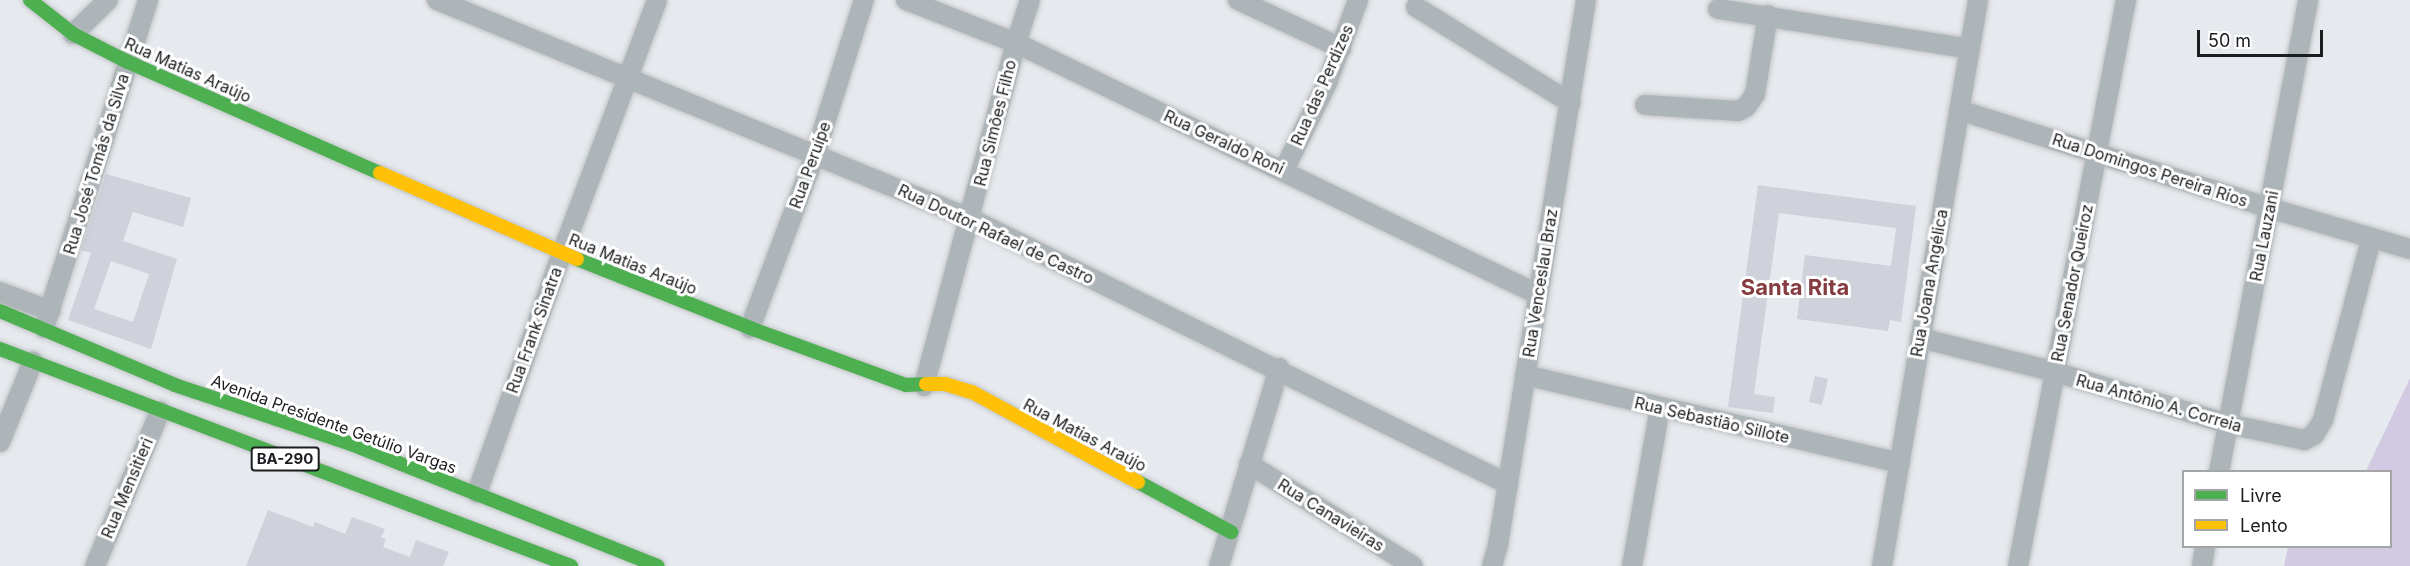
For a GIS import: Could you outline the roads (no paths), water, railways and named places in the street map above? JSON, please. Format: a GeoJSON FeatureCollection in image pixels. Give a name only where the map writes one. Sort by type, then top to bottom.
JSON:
{"type":"FeatureCollection","features":[{"type":"Feature","properties":{"kind":"main road","name":"Rua Matias Araújo"},"geometry":{"type":"LineString","coordinates":[[30,0],[73,34],[128,62],[562,254],[750,328],[906,385],[945,384],[972,392],[1231,532]]}},
{"type":"Feature","properties":{"kind":"main road","name":"Avenida Presidente Getúlio Vargas"},"geometry":{"type":"LineString","coordinates":[[5,323],[42,339],[175,386],[351,444],[477,492],[658,566]]}},
{"type":"Feature","properties":{"kind":"main road"},"geometry":{"type":"LineString","coordinates":[[2,350],[5,323]]}},
{"type":"Feature","properties":{"kind":"main road","name":"Avenida Presidente Getúlio Vargas"},"geometry":{"type":"LineString","coordinates":[[2,350],[42,339],[160,411],[572,566]]}},
{"type":"Feature","properties":{"kind":"main road"},"geometry":{"type":"LineString","coordinates":[[301,465],[311,448],[351,444]]}},
{"type":"Feature","properties":{"kind":"street"},"geometry":{"type":"LineString","coordinates":[[73,34],[108,0]]}},
{"type":"Feature","properties":{"kind":"street","name":"Rua José Tomás da Silva"},"geometry":{"type":"LineString","coordinates":[[0,442],[42,339],[148,0]]}},
{"type":"Feature","properties":{"kind":"street","name":"Rua Doutor Rafael de Castro"},"geometry":{"type":"LineString","coordinates":[[437,0],[472,7],[629,77],[971,219],[1279,368],[1508,484]]}},
{"type":"Feature","properties":{"kind":"street","name":"Rua Frank Sinatra"},"geometry":{"type":"LineString","coordinates":[[477,492],[562,254],[657,0]]}},
{"type":"Feature","properties":{"kind":"street","name":"Rua Peruípe"},"geometry":{"type":"LineString","coordinates":[[750,328],[814,154],[864,0]]}},
{"type":"Feature","properties":{"kind":"street","name":"Rua Geraldo Roni"},"geometry":{"type":"LineString","coordinates":[[906,0],[1016,43],[1284,170],[1537,294]]}},
{"type":"Feature","properties":{"kind":"street","name":"Rua Simões Filho"},"geometry":{"type":"LineString","coordinates":[[924,386],[971,219],[1016,43],[1030,0]]}},
{"type":"Feature","properties":{"kind":"street"},"geometry":{"type":"LineString","coordinates":[[1238,0],[1341,48]]}},
{"type":"Feature","properties":{"kind":"street","name":"Rua das Perdizes"},"geometry":{"type":"LineString","coordinates":[[1284,170],[1341,48],[1358,0]]}},
{"type":"Feature","properties":{"kind":"street","name":"Rua Venceslau Braz"},"geometry":{"type":"LineString","coordinates":[[1492,566],[1498,545],[1586,0]]}},
{"type":"Feature","properties":{"kind":"street","name":"Rua Joana Angélica"},"geometry":{"type":"LineString","coordinates":[[1882,566],[1978,0]]}},
{"type":"Feature","properties":{"kind":"street","name":"Rua Senador Queiroz"},"geometry":{"type":"LineString","coordinates":[[2018,566],[2126,0]]}},
{"type":"Feature","properties":{"kind":"street","name":"Rua Lauzani"},"geometry":{"type":"LineString","coordinates":[[2219,470],[2308,0]]}},
{"type":"Feature","properties":{"kind":"street"},"geometry":{"type":"LineString","coordinates":[[1416,7],[1571,103]]}},
{"type":"Feature","properties":{"kind":"street"},"geometry":{"type":"LineString","coordinates":[[1718,9],[1970,49]]}},
{"type":"Feature","properties":{"kind":"street"},"geometry":{"type":"LineString","coordinates":[[1645,105],[1738,111],[1746,107],[1755,94],[1767,15]]}},
{"type":"Feature","properties":{"kind":"street","name":"Rua Domingos Pereira Rios"},"geometry":{"type":"LineString","coordinates":[[1959,110],[2371,240],[2410,249]]}},
{"type":"Feature","properties":{"kind":"street","name":"Rua Antônio A. Correia"},"geometry":{"type":"LineString","coordinates":[[1920,338],[2055,372],[2228,424],[2295,439],[2310,438],[2323,420],[2371,240]]}},
{"type":"Feature","properties":{"kind":"street"},"geometry":{"type":"LineString","coordinates":[[0,292],[42,339]]}},
{"type":"Feature","properties":{"kind":"street"},"geometry":{"type":"LineString","coordinates":[[1220,566],[1248,464],[1279,368]]}},
{"type":"Feature","properties":{"kind":"street","name":"Rua Sebastião Sillote"},"geometry":{"type":"LineString","coordinates":[[1525,375],[1900,463]]}},
{"type":"Feature","properties":{"kind":"street"},"geometry":{"type":"LineString","coordinates":[[1632,566],[1660,408]]}},
{"type":"Feature","properties":{"kind":"street","name":"Rua Mensitieri"},"geometry":{"type":"LineString","coordinates":[[95,566],[160,411]]}},
{"type":"Feature","properties":{"kind":"street","name":"Rua Canavieiras"},"geometry":{"type":"LineString","coordinates":[[1248,464],[1413,566]]}},
{"type":"Feature","properties":{"kind":"street"},"geometry":{"type":"LineString","coordinates":[[2202,566],[2205,548]]}},
{"type":"Feature","properties":{"kind":"district","name":"Santa Rita"},"geometry":{"type":"Point","coordinates":[1795,288]}}]}
